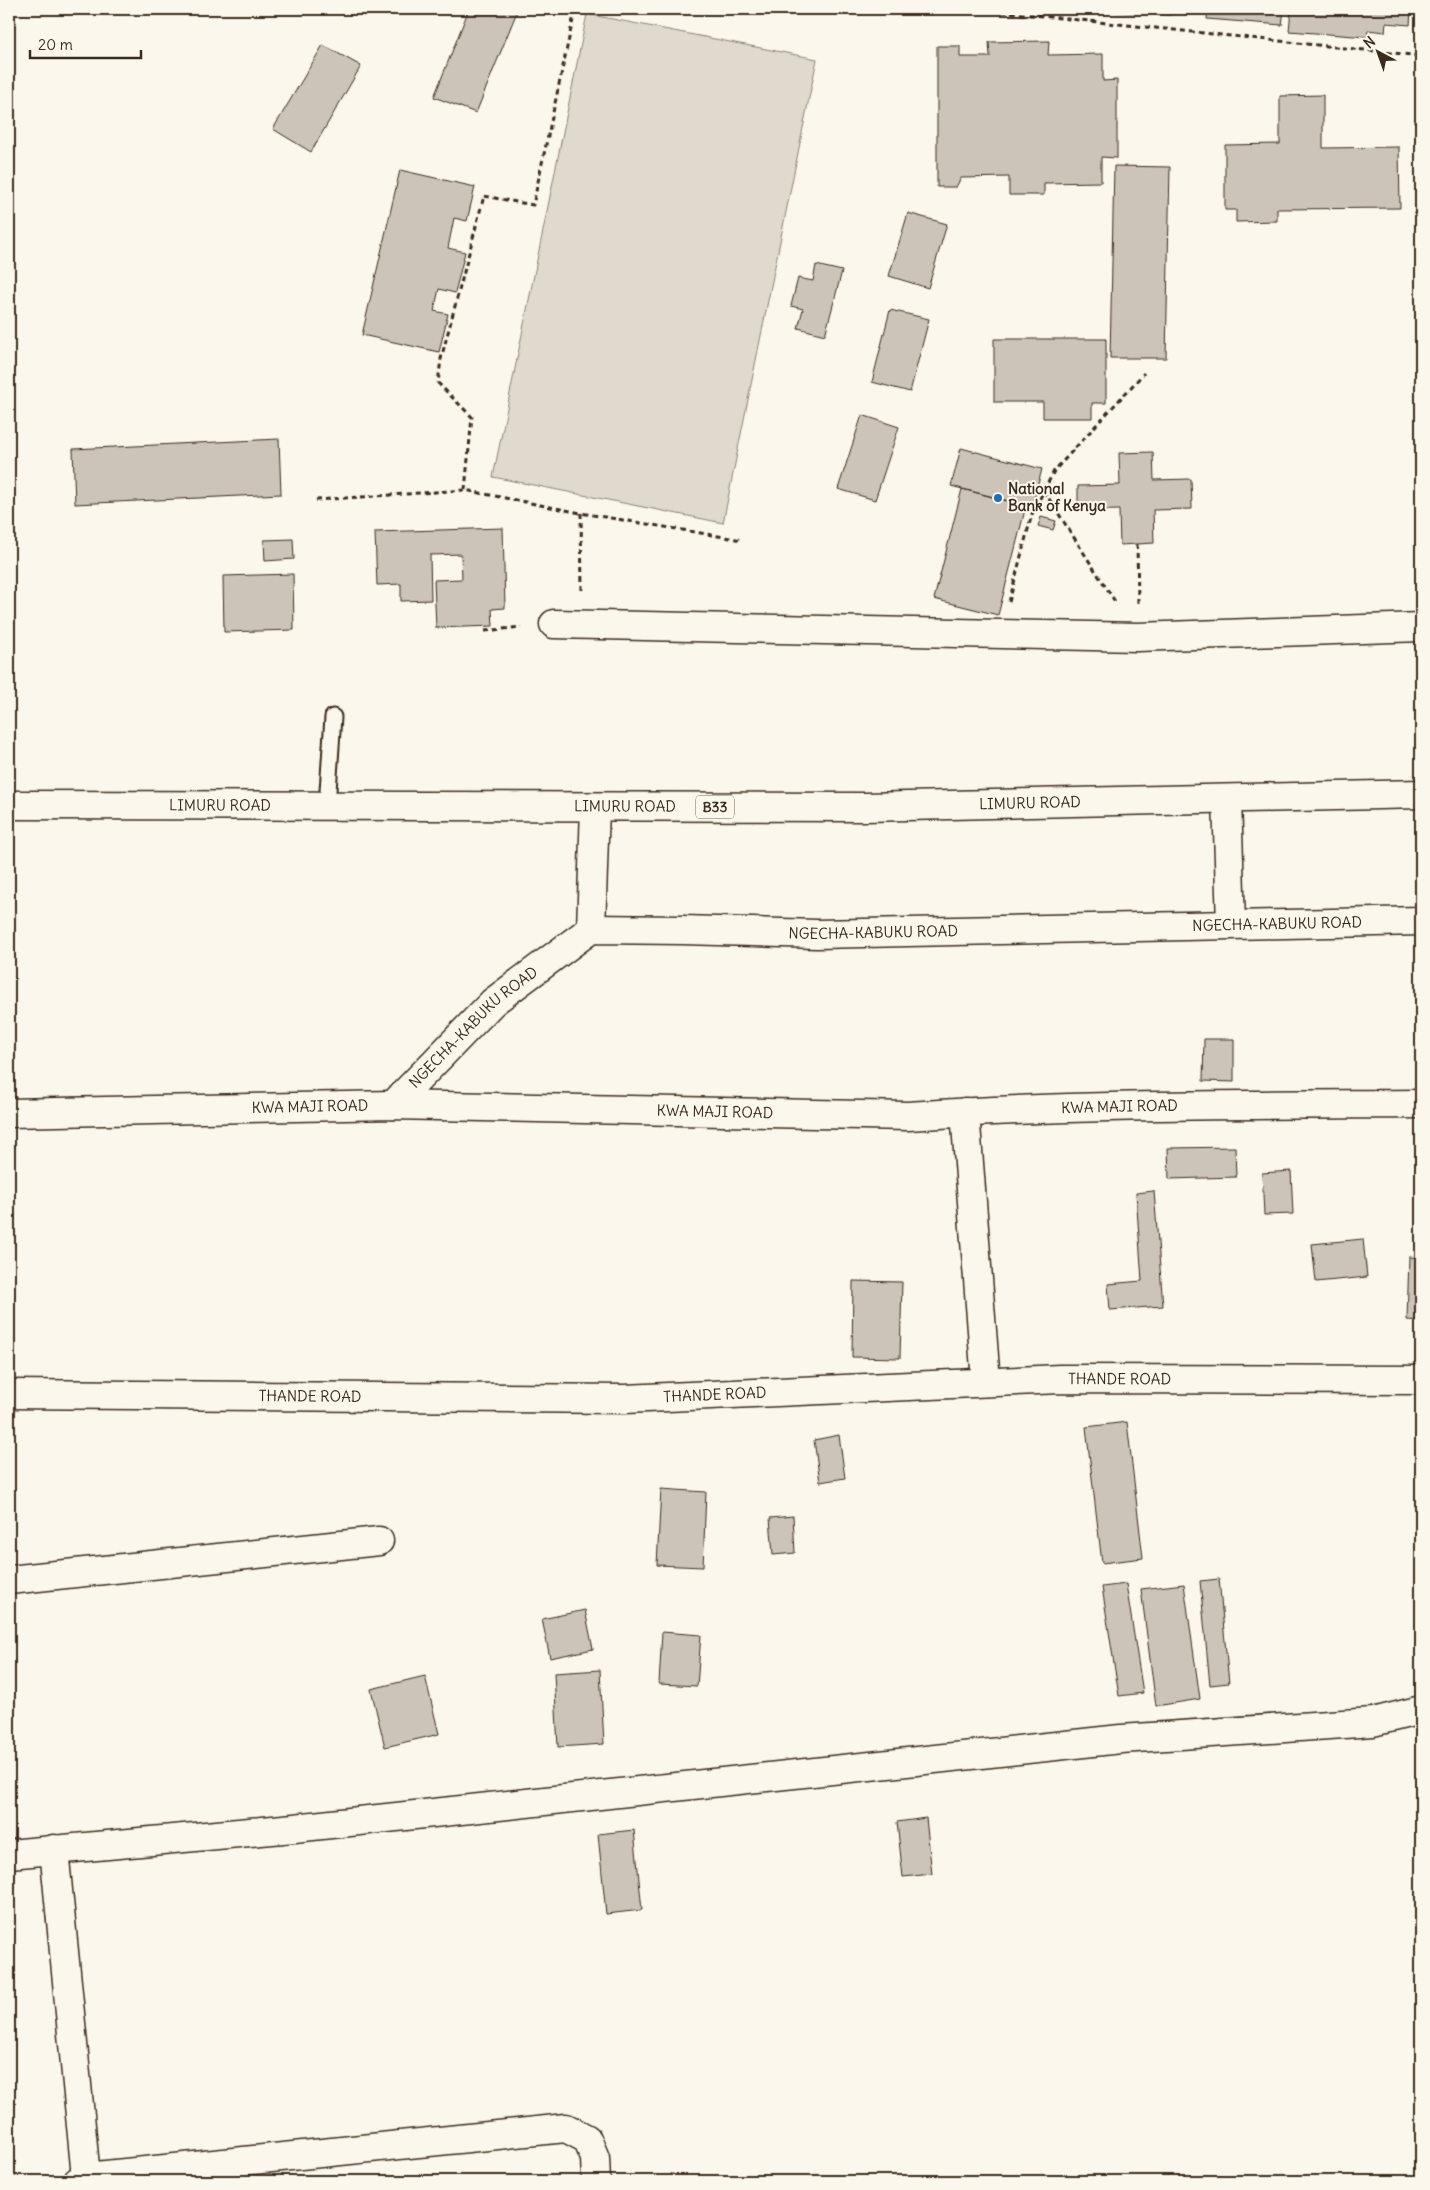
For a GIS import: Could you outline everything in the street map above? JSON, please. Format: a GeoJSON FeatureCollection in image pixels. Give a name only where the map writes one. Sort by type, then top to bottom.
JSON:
{"type":"FeatureCollection","features":[{"type":"Feature","properties":{"kind":"main road"},"geometry":{"type":"LineString","coordinates":[[554,624],[583,623],[1138,637],[1421,627]]}},
{"type":"Feature","properties":{"kind":"main road","name":"LIMURU ROAD"},"geometry":{"type":"LineString","coordinates":[[9,805],[865,808],[1421,794]]}},
{"type":"Feature","properties":{"kind":"main road"},"geometry":{"type":"LineString","coordinates":[[1227,799],[1231,924]]}},
{"type":"Feature","properties":{"kind":"main road"},"geometry":{"type":"LineString","coordinates":[[591,929],[596,807]]}},
{"type":"Feature","properties":{"kind":"main road","name":"NGECHA-KABUKU ROAD"},"geometry":{"type":"LineString","coordinates":[[393,1105],[494,1002],[591,929],[817,934],[1421,921]]}},
{"type":"Feature","properties":{"kind":"main road","name":"KWA MAJI ROAD"},"geometry":{"type":"LineString","coordinates":[[9,1113],[393,1105],[908,1116],[965,1112],[1421,1104]]}},
{"type":"Feature","properties":{"kind":"main road"},"geometry":{"type":"LineString","coordinates":[[965,1112],[986,1382]]}},
{"type":"Feature","properties":{"kind":"main road","name":"THANDE ROAD"},"geometry":{"type":"LineString","coordinates":[[9,1394],[625,1399],[1060,1379],[1421,1380]]}},
{"type":"Feature","properties":{"kind":"main road"},"geometry":{"type":"LineString","coordinates":[[9,1580],[379,1541]]}},
{"type":"Feature","properties":{"kind":"main road"},"geometry":{"type":"LineString","coordinates":[[9,1854],[294,1828],[1121,1739],[1373,1722],[1421,1710]]}},
{"type":"Feature","properties":{"kind":"main road"},"geometry":{"type":"LineString","coordinates":[[54,1849],[82,2179],[566,2128],[587,2139],[595,2158],[596,2181]]}},
{"type":"Feature","properties":{"kind":"lane"},"geometry":{"type":"LineString","coordinates":[[327,806],[333,717]]}},
{"type":"Feature","properties":{"kind":"path"},"geometry":{"type":"LineString","coordinates":[[561,9],[574,15],[593,9]]}},
{"type":"Feature","properties":{"kind":"path"},"geometry":{"type":"LineString","coordinates":[[975,9],[1421,56]]}},
{"type":"Feature","properties":{"kind":"path"},"geometry":{"type":"LineString","coordinates":[[466,490],[472,417],[438,383],[441,360],[484,196],[533,205],[574,15]]}},
{"type":"Feature","properties":{"kind":"path"},"geometry":{"type":"LineString","coordinates":[[1000,634],[1032,514],[1054,470],[1144,373]]}},
{"type":"Feature","properties":{"kind":"path"},"geometry":{"type":"LineString","coordinates":[[316,500],[466,490],[581,513],[742,540]]}},
{"type":"Feature","properties":{"kind":"path"},"geometry":{"type":"LineString","coordinates":[[1044,491],[1138,637]]}},
{"type":"Feature","properties":{"kind":"path"},"geometry":{"type":"LineString","coordinates":[[581,513],[583,623]]}},
{"type":"Feature","properties":{"kind":"path"},"geometry":{"type":"LineString","coordinates":[[1137,544],[1138,637]]}},
{"type":"Feature","properties":{"kind":"shaded area"},"geometry":{"type":"Polygon","coordinates":[[[587,14],[817,59],[723,523],[493,477],[587,14]]]}},
{"type":"Feature","properties":{"kind":"building"},"geometry":{"type":"Polygon","coordinates":[[[469,9],[518,9],[476,113],[434,97],[469,9]]]}},
{"type":"Feature","properties":{"kind":"building"},"geometry":{"type":"Polygon","coordinates":[[[1074,9],[1171,9],[1171,15],[1074,9]]]}},
{"type":"Feature","properties":{"kind":"building"},"geometry":{"type":"Polygon","coordinates":[[[1208,9],[1284,9],[1282,25],[1207,19],[1208,9]]]}},
{"type":"Feature","properties":{"kind":"building"},"geometry":{"type":"Polygon","coordinates":[[[1291,9],[1411,9],[1410,25],[1386,23],[1385,32],[1368,30],[1367,37],[1289,31],[1291,9]]]}},
{"type":"Feature","properties":{"kind":"building"},"geometry":{"type":"Polygon","coordinates":[[[1049,41],[1048,55],[1103,54],[1103,81],[1117,80],[1117,158],[1101,157],[1101,182],[1044,183],[1044,195],[1009,195],[1009,177],[961,178],[956,187],[937,187],[937,46],[960,46],[960,57],[990,57],[989,42],[1049,41]]]}},
{"type":"Feature","properties":{"kind":"building"},"geometry":{"type":"Polygon","coordinates":[[[323,45],[361,66],[311,152],[273,129],[323,45]]]}},
{"type":"Feature","properties":{"kind":"building"},"geometry":{"type":"Polygon","coordinates":[[[1323,95],[1323,148],[1399,147],[1400,208],[1277,209],[1277,221],[1236,222],[1236,210],[1225,210],[1225,145],[1280,144],[1280,96],[1323,95]]]}},
{"type":"Feature","properties":{"kind":"building"},"geometry":{"type":"Polygon","coordinates":[[[1114,166],[1170,167],[1166,358],[1110,358],[1114,166]]]}},
{"type":"Feature","properties":{"kind":"building"},"geometry":{"type":"Polygon","coordinates":[[[400,170],[475,187],[467,221],[454,218],[448,248],[465,252],[455,293],[439,289],[434,311],[448,314],[439,352],[362,335],[400,170]]]}},
{"type":"Feature","properties":{"kind":"building"},"geometry":{"type":"Polygon","coordinates":[[[908,213],[947,224],[928,288],[889,276],[908,213]]]}},
{"type":"Feature","properties":{"kind":"building"},"geometry":{"type":"Polygon","coordinates":[[[816,265],[842,271],[825,335],[798,328],[803,309],[791,306],[798,278],[813,281],[816,265]]]}},
{"type":"Feature","properties":{"kind":"building"},"geometry":{"type":"Polygon","coordinates":[[[890,310],[929,319],[910,392],[872,382],[890,310]]]}},
{"type":"Feature","properties":{"kind":"building"},"geometry":{"type":"Polygon","coordinates":[[[994,339],[1106,339],[1106,403],[1092,403],[1092,418],[1043,418],[1043,402],[994,402],[994,339]]]}},
{"type":"Feature","properties":{"kind":"building"},"geometry":{"type":"Polygon","coordinates":[[[862,415],[899,427],[875,500],[838,489],[862,415]]]}},
{"type":"Feature","properties":{"kind":"building"},"geometry":{"type":"Polygon","coordinates":[[[279,439],[281,494],[75,504],[73,449],[279,439]]]}},
{"type":"Feature","properties":{"kind":"building"},"geometry":{"type":"Polygon","coordinates":[[[961,448],[1042,469],[1032,507],[951,486],[961,448]]]}},
{"type":"Feature","properties":{"kind":"building"},"geometry":{"type":"Polygon","coordinates":[[[1153,452],[1154,480],[1191,479],[1192,509],[1153,510],[1154,543],[1120,545],[1119,510],[1078,511],[1078,486],[1120,485],[1119,453],[1153,452]]]}},
{"type":"Feature","properties":{"kind":"building"},"geometry":{"type":"Polygon","coordinates":[[[962,489],[1026,506],[998,615],[934,599],[962,489]]]}},
{"type":"Feature","properties":{"kind":"building"},"geometry":{"type":"Polygon","coordinates":[[[1041,517],[1056,521],[1053,530],[1038,526],[1041,517]]]}},
{"type":"Feature","properties":{"kind":"building"},"geometry":{"type":"Polygon","coordinates":[[[503,528],[505,608],[492,609],[493,626],[436,628],[434,580],[462,579],[461,554],[430,555],[431,600],[401,601],[401,584],[377,585],[375,532],[503,528]]]}},
{"type":"Feature","properties":{"kind":"building"},"geometry":{"type":"Polygon","coordinates":[[[293,539],[294,559],[265,561],[264,540],[293,539]]]}},
{"type":"Feature","properties":{"kind":"building"},"geometry":{"type":"Polygon","coordinates":[[[293,574],[294,630],[224,632],[223,576],[293,574]]]}},
{"type":"Feature","properties":{"kind":"building"},"geometry":{"type":"Polygon","coordinates":[[[1204,1039],[1234,1039],[1234,1082],[1203,1081],[1204,1039]]]}},
{"type":"Feature","properties":{"kind":"building"},"geometry":{"type":"Polygon","coordinates":[[[1235,1147],[1236,1177],[1169,1179],[1168,1148],[1235,1147]]]}},
{"type":"Feature","properties":{"kind":"building"},"geometry":{"type":"Polygon","coordinates":[[[1291,1171],[1293,1214],[1264,1215],[1262,1173],[1291,1171]]]}},
{"type":"Feature","properties":{"kind":"building"},"geometry":{"type":"Polygon","coordinates":[[[1154,1191],[1163,1306],[1110,1310],[1108,1284],[1142,1281],[1136,1193],[1154,1191]]]}},
{"type":"Feature","properties":{"kind":"building"},"geometry":{"type":"Polygon","coordinates":[[[1363,1239],[1367,1277],[1316,1282],[1312,1244],[1363,1239]]]}},
{"type":"Feature","properties":{"kind":"building"},"geometry":{"type":"Polygon","coordinates":[[[1409,1257],[1421,1258],[1421,1321],[1407,1320],[1409,1257]]]}},
{"type":"Feature","properties":{"kind":"building"},"geometry":{"type":"Polygon","coordinates":[[[853,1281],[902,1282],[900,1358],[852,1357],[853,1281]]]}},
{"type":"Feature","properties":{"kind":"building"},"geometry":{"type":"Polygon","coordinates":[[[1127,1422],[1143,1558],[1102,1563],[1086,1427],[1127,1422]]]}},
{"type":"Feature","properties":{"kind":"building"},"geometry":{"type":"Polygon","coordinates":[[[839,1435],[845,1478],[820,1482],[814,1440],[839,1435]]]}},
{"type":"Feature","properties":{"kind":"building"},"geometry":{"type":"Polygon","coordinates":[[[661,1489],[706,1492],[703,1567],[657,1565],[661,1489]]]}},
{"type":"Feature","properties":{"kind":"building"},"geometry":{"type":"Polygon","coordinates":[[[793,1516],[795,1553],[773,1555],[770,1518],[793,1516]]]}},
{"type":"Feature","properties":{"kind":"building"},"geometry":{"type":"Polygon","coordinates":[[[1219,1579],[1229,1683],[1210,1685],[1200,1581],[1219,1579]]]}},
{"type":"Feature","properties":{"kind":"building"},"geometry":{"type":"Polygon","coordinates":[[[1126,1584],[1143,1693],[1119,1696],[1102,1587],[1126,1584]]]}},
{"type":"Feature","properties":{"kind":"building"},"geometry":{"type":"Polygon","coordinates":[[[1184,1584],[1200,1699],[1156,1706],[1141,1589],[1184,1584]]]}},
{"type":"Feature","properties":{"kind":"building"},"geometry":{"type":"Polygon","coordinates":[[[585,1610],[593,1649],[550,1658],[542,1619],[585,1610]]]}},
{"type":"Feature","properties":{"kind":"building"},"geometry":{"type":"Polygon","coordinates":[[[662,1632],[701,1635],[697,1686],[659,1684],[662,1632]]]}},
{"type":"Feature","properties":{"kind":"building"},"geometry":{"type":"Polygon","coordinates":[[[600,1670],[604,1744],[558,1747],[554,1673],[600,1670]]]}},
{"type":"Feature","properties":{"kind":"building"},"geometry":{"type":"Polygon","coordinates":[[[425,1676],[439,1734],[385,1747],[371,1689],[425,1676]]]}},
{"type":"Feature","properties":{"kind":"building"},"geometry":{"type":"Polygon","coordinates":[[[926,1818],[932,1874],[903,1877],[897,1822],[926,1818]]]}},
{"type":"Feature","properties":{"kind":"building"},"geometry":{"type":"Polygon","coordinates":[[[634,1830],[642,1910],[606,1914],[598,1834],[634,1830]]]}},
{"type":"Feature","properties":{"kind":"place","name":"National Bank of Kenya"},"geometry":{"type":"Point","coordinates":[998,498]}}]}
